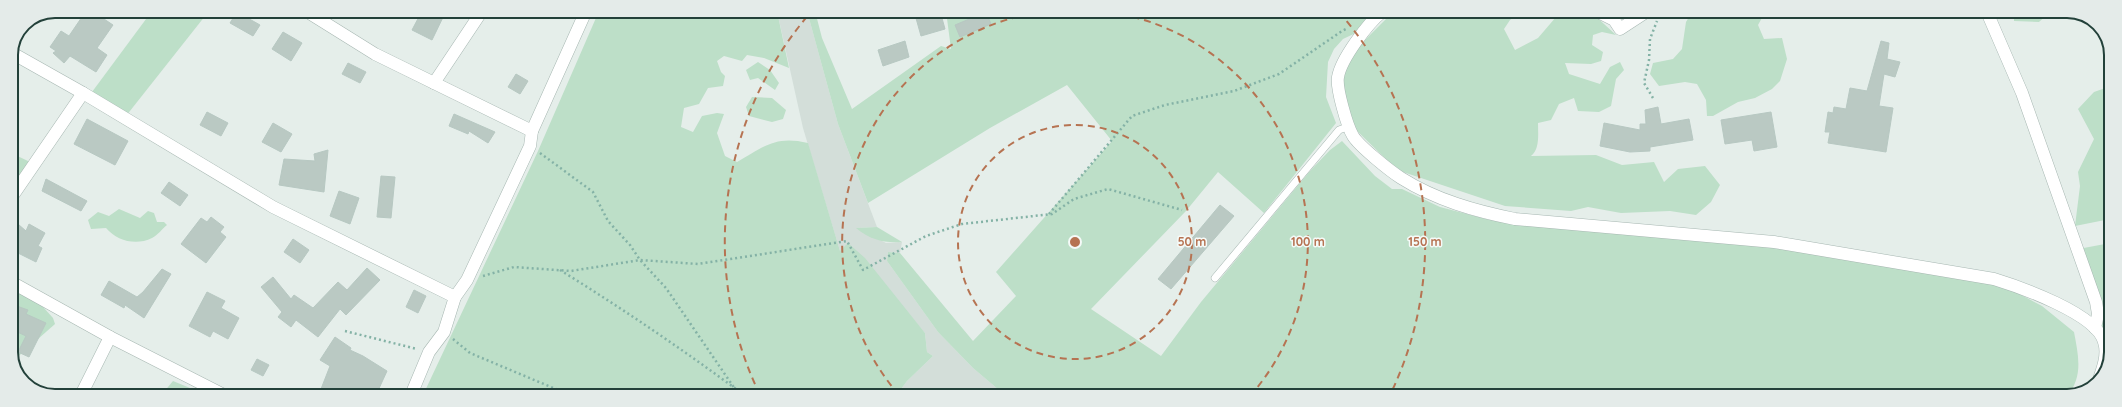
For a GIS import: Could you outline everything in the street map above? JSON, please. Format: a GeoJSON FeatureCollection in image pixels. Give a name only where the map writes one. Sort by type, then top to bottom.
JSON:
{"type":"FeatureCollection","features":[{"type":"Feature","properties":{"kind":"street"},"geometry":{"type":"LineString","coordinates":[[317,18],[375,54],[532,132]]}},
{"type":"Feature","properties":{"kind":"street"},"geometry":{"type":"LineString","coordinates":[[434,84],[477,18]]}},
{"type":"Feature","properties":{"kind":"street"},"geometry":{"type":"LineString","coordinates":[[414,389],[429,352],[444,332],[455,296],[467,280],[530,146],[532,132],[583,18]]}},
{"type":"Feature","properties":{"kind":"street"},"geometry":{"type":"LineString","coordinates":[[1374,18],[1354,45],[1338,77],[1341,102],[1353,136],[1401,178],[1442,199],[1472,210],[1515,219],[1774,242],[1994,278],[2028,290],[2071,311],[2096,328],[2104,342]]}},
{"type":"Feature","properties":{"kind":"street"},"geometry":{"type":"LineString","coordinates":[[1610,18],[1614,20],[1620,29],[1637,18]]}},
{"type":"Feature","properties":{"kind":"street"},"geometry":{"type":"LineString","coordinates":[[1990,18],[2022,93],[2096,302],[2098,314],[2096,328]]}},
{"type":"Feature","properties":{"kind":"street"},"geometry":{"type":"LineString","coordinates":[[18,56],[83,93],[272,207],[455,296]]}},
{"type":"Feature","properties":{"kind":"street"},"geometry":{"type":"LineString","coordinates":[[18,188],[83,93]]}},
{"type":"Feature","properties":{"kind":"street"},"geometry":{"type":"LineString","coordinates":[[18,286],[110,337],[212,389]]}},
{"type":"Feature","properties":{"kind":"street"},"geometry":{"type":"LineString","coordinates":[[84,389],[110,337]]}},
{"type":"Feature","properties":{"kind":"lane"},"geometry":{"type":"LineString","coordinates":[[1215,278],[1339,130],[1350,126]]}},
{"type":"Feature","properties":{"kind":"path"},"geometry":{"type":"LineString","coordinates":[[1653,98],[1644,83],[1649,60],[1650,40],[1658,18]]}},
{"type":"Feature","properties":{"kind":"path"},"geometry":{"type":"LineString","coordinates":[[1049,214],[1132,116],[1165,105],[1234,91],[1279,74],[1342,30],[1350,28]]}},
{"type":"Feature","properties":{"kind":"path"},"geometry":{"type":"LineString","coordinates":[[530,146],[593,192],[608,220],[630,244],[640,260],[666,288],[735,389]]}},
{"type":"Feature","properties":{"kind":"path"},"geometry":{"type":"LineString","coordinates":[[467,280],[514,266],[571,271],[640,260],[698,264],[847,241],[864,270],[926,236],[962,224],[1049,214],[1074,199],[1108,189],[1182,210]]}},
{"type":"Feature","properties":{"kind":"path"},"geometry":{"type":"LineString","coordinates":[[560,270],[608,300],[735,389]]}},
{"type":"Feature","properties":{"kind":"path"},"geometry":{"type":"LineString","coordinates":[[345,331],[429,352]]}},
{"type":"Feature","properties":{"kind":"path"},"geometry":{"type":"LineString","coordinates":[[444,332],[470,353],[556,389]]}},
{"type":"Feature","properties":{"kind":"shaded area"},"geometry":{"type":"Polygon","coordinates":[[[779,18],[809,18],[838,124],[877,227],[857,228],[886,243],[902,242],[900,253],[888,252],[887,261],[938,332],[973,368],[998,389],[901,389],[907,381],[933,356],[927,352],[925,333],[902,306],[840,251],[803,128],[779,18]]]}},
{"type":"Feature","properties":{"kind":"green space"},"geometry":{"type":"Polygon","coordinates":[[[147,18],[203,18],[126,116],[92,92],[147,18]]]}},
{"type":"Feature","properties":{"kind":"green space"},"geometry":{"type":"Polygon","coordinates":[[[596,18],[778,18],[789,68],[764,58],[747,55],[742,61],[724,56],[717,61],[721,72],[725,76],[723,86],[708,88],[699,104],[684,108],[681,127],[693,132],[702,116],[717,113],[724,114],[717,133],[725,156],[737,162],[770,144],[787,140],[808,143],[840,251],[848,243],[865,258],[925,333],[927,352],[933,356],[907,381],[901,389],[426,389],[538,151],[596,18]]]}},
{"type":"Feature","properties":{"kind":"green space"},"geometry":{"type":"Polygon","coordinates":[[[809,18],[817,18],[822,38],[852,109],[941,46],[951,49],[947,18],[1372,18],[1377,23],[1343,39],[1334,49],[1328,62],[1326,97],[1336,123],[1264,213],[1218,172],[1186,211],[1091,309],[1161,356],[1201,302],[1310,171],[1330,150],[1342,141],[1375,176],[1392,189],[1402,189],[1440,207],[1490,220],[1745,240],[1911,264],[2010,289],[2042,306],[2074,332],[2078,357],[2078,373],[2072,388],[2067,389],[998,389],[973,368],[938,332],[887,261],[888,252],[900,253],[973,341],[1016,296],[996,272],[1112,141],[1067,85],[990,128],[868,203],[838,124],[809,18]]]}},
{"type":"Feature","properties":{"kind":"green space"},"geometry":{"type":"Polygon","coordinates":[[[1387,18],[1513,18],[1504,29],[1515,50],[1538,38],[1555,18],[1598,18],[1616,35],[1602,32],[1593,35],[1592,45],[1603,52],[1601,61],[1591,64],[1565,63],[1569,74],[1600,84],[1610,67],[1620,62],[1624,70],[1616,79],[1611,106],[1599,112],[1578,111],[1574,98],[1559,104],[1551,120],[1538,123],[1537,145],[1531,156],[1596,155],[1622,165],[1654,162],[1664,182],[1678,169],[1705,166],[1720,185],[1711,202],[1696,215],[1670,211],[1621,213],[1588,207],[1571,211],[1505,206],[1397,170],[1352,126],[1343,98],[1344,69],[1354,51],[1387,18]]]}},
{"type":"Feature","properties":{"kind":"green space"},"geometry":{"type":"Polygon","coordinates":[[[1688,18],[1762,18],[1758,25],[1764,39],[1782,38],[1787,59],[1780,81],[1772,89],[1755,98],[1738,102],[1713,116],[1707,116],[1706,100],[1697,84],[1685,82],[1659,86],[1650,74],[1653,63],[1673,59],[1682,49],[1686,22],[1688,18]]]}},
{"type":"Feature","properties":{"kind":"green space"},"geometry":{"type":"Polygon","coordinates":[[[2014,18],[2043,18],[2039,22],[2014,21],[2014,18]]]}},
{"type":"Feature","properties":{"kind":"green space"},"geometry":{"type":"Polygon","coordinates":[[[758,62],[770,70],[779,83],[775,90],[758,78],[750,80],[746,70],[758,62]]]}},
{"type":"Feature","properties":{"kind":"green space"},"geometry":{"type":"Polygon","coordinates":[[[2104,88],[2104,220],[2075,226],[2080,186],[2078,172],[2094,139],[2078,109],[2094,92],[2104,88]]]}},
{"type":"Feature","properties":{"kind":"green space"},"geometry":{"type":"Polygon","coordinates":[[[752,97],[772,98],[786,110],[783,119],[772,122],[749,116],[746,107],[752,97]]]}},
{"type":"Feature","properties":{"kind":"green space"},"geometry":{"type":"Polygon","coordinates":[[[18,156],[28,161],[33,172],[18,188],[18,156]]]}},
{"type":"Feature","properties":{"kind":"green space"},"geometry":{"type":"Polygon","coordinates":[[[119,209],[140,218],[148,211],[154,213],[157,222],[164,222],[167,225],[154,237],[140,242],[121,239],[106,228],[91,229],[88,220],[98,212],[109,216],[119,209]]]}},
{"type":"Feature","properties":{"kind":"green space"},"geometry":{"type":"Polygon","coordinates":[[[877,227],[902,242],[878,240],[856,228],[877,227]]]}},
{"type":"Feature","properties":{"kind":"green space"},"geometry":{"type":"Polygon","coordinates":[[[2104,244],[2104,330],[2102,330],[2073,250],[2104,244]]]}},
{"type":"Feature","properties":{"kind":"green space"},"geometry":{"type":"Polygon","coordinates":[[[18,279],[53,318],[55,324],[18,356],[18,279]]]}},
{"type":"Feature","properties":{"kind":"green space"},"geometry":{"type":"Polygon","coordinates":[[[173,381],[192,389],[166,389],[173,381]]]}},
{"type":"Feature","properties":{"kind":"building"},"geometry":{"type":"Polygon","coordinates":[[[81,18],[102,18],[113,25],[97,48],[107,55],[96,72],[70,56],[64,63],[53,53],[56,51],[50,47],[61,31],[69,36],[81,18]]]}},
{"type":"Feature","properties":{"kind":"building"},"geometry":{"type":"Polygon","coordinates":[[[233,18],[248,18],[260,25],[253,36],[230,23],[233,18]]]}},
{"type":"Feature","properties":{"kind":"building"},"geometry":{"type":"Polygon","coordinates":[[[418,18],[443,18],[432,40],[412,30],[418,18]]]}},
{"type":"Feature","properties":{"kind":"building"},"geometry":{"type":"Polygon","coordinates":[[[916,18],[942,18],[945,29],[921,36],[916,18]]]}},
{"type":"Feature","properties":{"kind":"building"},"geometry":{"type":"Polygon","coordinates":[[[972,18],[988,18],[991,24],[960,37],[955,25],[972,18]]]}},
{"type":"Feature","properties":{"kind":"building"},"geometry":{"type":"Polygon","coordinates":[[[283,32],[302,43],[291,61],[272,49],[283,32]]]}},
{"type":"Feature","properties":{"kind":"building"},"geometry":{"type":"Polygon","coordinates":[[[905,41],[909,57],[883,66],[878,50],[905,41]]]}},
{"type":"Feature","properties":{"kind":"building"},"geometry":{"type":"Polygon","coordinates":[[[1881,41],[1889,43],[1887,59],[1900,62],[1895,77],[1884,74],[1879,106],[1893,108],[1886,152],[1828,143],[1830,132],[1825,132],[1828,112],[1833,113],[1834,107],[1846,109],[1850,88],[1867,91],[1881,41]]]}},
{"type":"Feature","properties":{"kind":"building"},"geometry":{"type":"Polygon","coordinates":[[[348,63],[366,72],[360,83],[342,74],[348,63]]]}},
{"type":"Feature","properties":{"kind":"building"},"geometry":{"type":"Polygon","coordinates":[[[516,74],[528,81],[520,94],[508,87],[516,74]]]}},
{"type":"Feature","properties":{"kind":"building"},"geometry":{"type":"Polygon","coordinates":[[[1658,107],[1661,124],[1689,119],[1693,140],[1650,147],[1650,151],[1630,152],[1600,146],[1604,123],[1640,130],[1640,124],[1646,124],[1645,110],[1658,107]]]}},
{"type":"Feature","properties":{"kind":"building"},"geometry":{"type":"Polygon","coordinates":[[[207,112],[228,123],[221,136],[200,125],[207,112]]]}},
{"type":"Feature","properties":{"kind":"building"},"geometry":{"type":"Polygon","coordinates":[[[1771,112],[1777,147],[1754,151],[1752,140],[1725,144],[1721,120],[1771,112]]]}},
{"type":"Feature","properties":{"kind":"building"},"geometry":{"type":"Polygon","coordinates":[[[454,114],[495,132],[488,143],[469,131],[468,134],[449,126],[454,114]]]}},
{"type":"Feature","properties":{"kind":"building"},"geometry":{"type":"Polygon","coordinates":[[[87,119],[128,141],[115,165],[74,144],[87,119]]]}},
{"type":"Feature","properties":{"kind":"building"},"geometry":{"type":"Polygon","coordinates":[[[273,123],[292,134],[281,152],[262,142],[273,123]]]}},
{"type":"Feature","properties":{"kind":"building"},"geometry":{"type":"Polygon","coordinates":[[[328,150],[324,192],[279,185],[284,159],[315,161],[314,154],[328,150]]]}},
{"type":"Feature","properties":{"kind":"building"},"geometry":{"type":"Polygon","coordinates":[[[381,176],[395,177],[391,218],[377,217],[381,176]]]}},
{"type":"Feature","properties":{"kind":"building"},"geometry":{"type":"Polygon","coordinates":[[[46,179],[87,201],[81,211],[42,191],[46,179]]]}},
{"type":"Feature","properties":{"kind":"building"},"geometry":{"type":"Polygon","coordinates":[[[169,182],[188,195],[180,206],[161,193],[169,182]]]}},
{"type":"Feature","properties":{"kind":"building"},"geometry":{"type":"Polygon","coordinates":[[[339,191],[359,198],[350,224],[330,216],[339,191]]]}},
{"type":"Feature","properties":{"kind":"building"},"geometry":{"type":"Polygon","coordinates":[[[1220,205],[1234,216],[1171,289],[1158,279],[1220,205]]]}},
{"type":"Feature","properties":{"kind":"building"},"geometry":{"type":"Polygon","coordinates":[[[211,217],[224,227],[220,232],[226,237],[206,263],[181,244],[201,218],[207,222],[211,217]]]}},
{"type":"Feature","properties":{"kind":"building"},"geometry":{"type":"Polygon","coordinates":[[[18,224],[26,231],[29,224],[45,233],[38,246],[42,248],[36,262],[18,253],[18,224]]]}},
{"type":"Feature","properties":{"kind":"building"},"geometry":{"type":"Polygon","coordinates":[[[293,239],[309,250],[300,263],[284,252],[293,239]]]}},
{"type":"Feature","properties":{"kind":"building"},"geometry":{"type":"Polygon","coordinates":[[[367,268],[380,280],[346,315],[340,309],[318,337],[296,320],[291,327],[278,317],[282,312],[261,287],[273,277],[291,299],[294,295],[313,308],[338,282],[347,290],[367,268]]]}},
{"type":"Feature","properties":{"kind":"building"},"geometry":{"type":"Polygon","coordinates":[[[162,269],[171,274],[144,318],[125,305],[124,308],[101,295],[109,281],[137,297],[162,269]]]}},
{"type":"Feature","properties":{"kind":"building"},"geometry":{"type":"Polygon","coordinates":[[[414,290],[426,296],[418,313],[406,307],[414,290]]]}},
{"type":"Feature","properties":{"kind":"building"},"geometry":{"type":"Polygon","coordinates":[[[207,292],[225,301],[221,308],[239,318],[228,339],[213,331],[210,337],[189,326],[207,292]]]}},
{"type":"Feature","properties":{"kind":"building"},"geometry":{"type":"Polygon","coordinates":[[[18,306],[28,310],[26,314],[46,323],[29,357],[18,352],[26,336],[18,332],[18,306]]]}},
{"type":"Feature","properties":{"kind":"building"},"geometry":{"type":"Polygon","coordinates":[[[335,337],[351,348],[350,350],[387,371],[379,389],[321,389],[330,366],[320,360],[335,337]]]}},
{"type":"Feature","properties":{"kind":"building"},"geometry":{"type":"Polygon","coordinates":[[[257,359],[269,365],[263,376],[251,370],[257,359]]]}}]}
